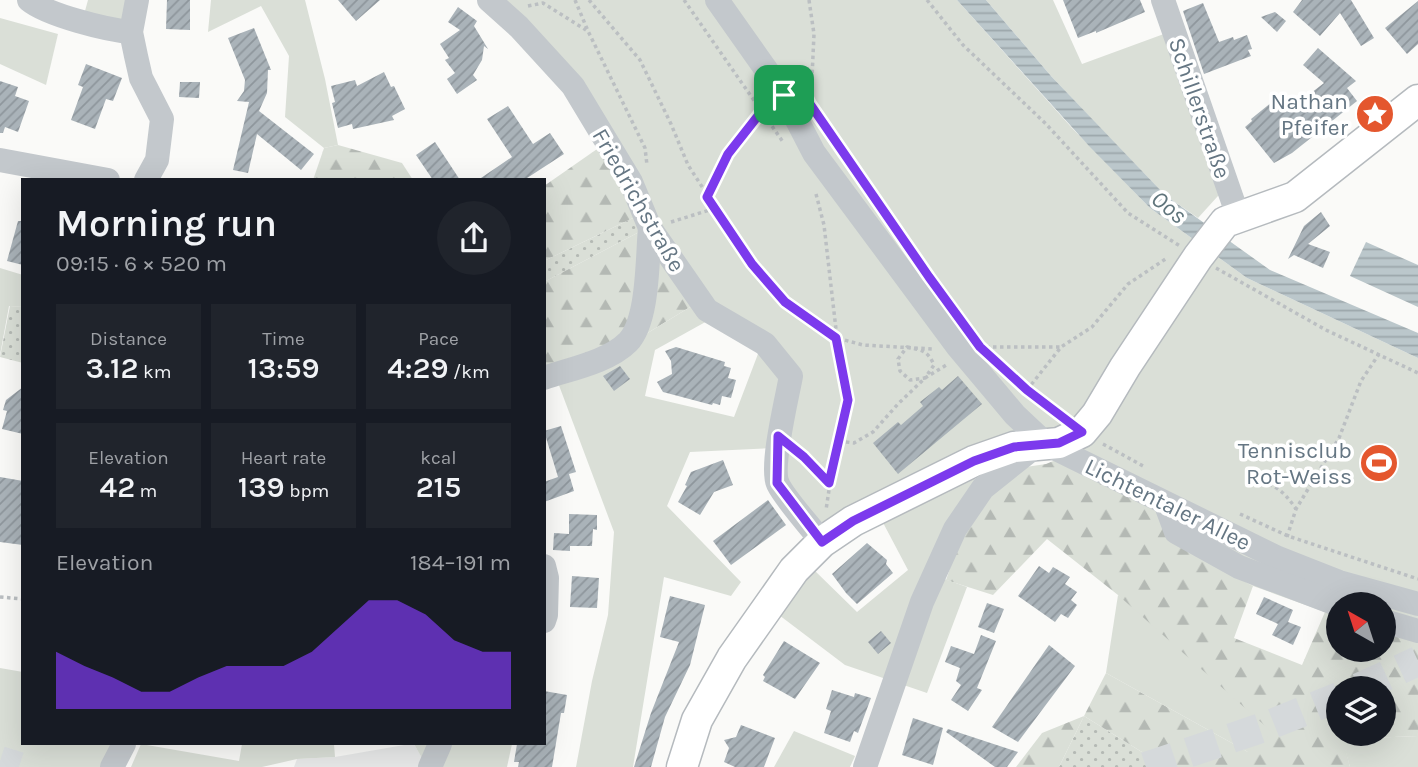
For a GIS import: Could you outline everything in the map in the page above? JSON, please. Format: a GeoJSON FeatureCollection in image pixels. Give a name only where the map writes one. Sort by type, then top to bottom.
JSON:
{"type":"FeatureCollection","features":[{"type":"Feature","properties":{"kind":"main road"},"geometry":{"type":"LineString","coordinates":[[682,767],[698,720],[732,658],[794,570],[822,542],[853,521],[965,465],[1014,447],[1059,443],[1082,432],[1097,414],[1125,367],[1214,238],[1295,197],[1418,100]]}},
{"type":"Feature","properties":{"kind":"street"},"geometry":{"type":"LineString","coordinates":[[29,0],[46,10],[117,31],[131,32]]}},
{"type":"Feature","properties":{"kind":"street"},"geometry":{"type":"LineString","coordinates":[[137,0],[131,32],[141,78],[162,119],[157,160],[147,178]]}},
{"type":"Feature","properties":{"kind":"street","name":"Friedrichstraße"},"geometry":{"type":"LineString","coordinates":[[489,0],[519,27],[573,86],[631,182],[650,228],[707,310],[765,344],[791,376],[786,410],[778,436],[777,483],[822,542]]}},
{"type":"Feature","properties":{"kind":"street","name":"Lichtentaler Allee"},"geometry":{"type":"LineString","coordinates":[[717,0],[784,95],[814,153],[954,355],[1041,444],[1278,558],[1339,582],[1418,604]]}},
{"type":"Feature","properties":{"kind":"street","name":"Schillerstraße"},"geometry":{"type":"LineString","coordinates":[[1163,0],[1172,31],[1214,238]]}},
{"type":"Feature","properties":{"kind":"street"},"geometry":{"type":"LineString","coordinates":[[0,160],[97,178]]}},
{"type":"Feature","properties":{"kind":"street"},"geometry":{"type":"LineString","coordinates":[[546,377],[603,358],[627,344],[638,328],[650,228]]}},
{"type":"Feature","properties":{"kind":"street"},"geometry":{"type":"LineString","coordinates":[[865,767],[922,602],[955,529],[983,488],[1041,444]]}},
{"type":"Feature","properties":{"kind":"street"},"geometry":{"type":"LineString","coordinates":[[1166,505],[1176,532],[1239,567],[1326,600]]}},
{"type":"Feature","properties":{"kind":"street"},"geometry":{"type":"LineString","coordinates":[[546,574],[546,617]]}},
{"type":"Feature","properties":{"kind":"street"},"geometry":{"type":"LineString","coordinates":[[1396,625],[1418,631]]}},
{"type":"Feature","properties":{"kind":"street"},"geometry":{"type":"LineString","coordinates":[[113,767],[124,745]]}},
{"type":"Feature","properties":{"kind":"street"},"geometry":{"type":"LineString","coordinates":[[430,767],[440,745]]}},
{"type":"Feature","properties":{"kind":"path"},"geometry":{"type":"LineString","coordinates":[[576,0],[588,31],[645,148],[647,169]]}},
{"type":"Feature","properties":{"kind":"path"},"geometry":{"type":"LineString","coordinates":[[589,0],[640,60],[688,165],[707,197],[752,264],[785,302],[836,338],[863,345],[940,350],[954,355]]}},
{"type":"Feature","properties":{"kind":"path"},"geometry":{"type":"LineString","coordinates":[[707,197],[728,154],[761,112],[800,83],[810,104],[814,34],[809,0]]}},
{"type":"Feature","properties":{"kind":"path"},"geometry":{"type":"LineString","coordinates":[[927,0],[963,45],[1046,124],[1129,213],[1182,248],[1128,284],[1092,327],[1061,347],[1027,390]]}},
{"type":"Feature","properties":{"kind":"path"},"geometry":{"type":"LineString","coordinates":[[519,27],[523,7],[544,3],[588,31]]}},
{"type":"Feature","properties":{"kind":"path"},"geometry":{"type":"LineString","coordinates":[[818,115],[866,185]]}},
{"type":"Feature","properties":{"kind":"path"},"geometry":{"type":"LineString","coordinates":[[814,153],[814,185],[824,225],[836,338],[848,400],[829,483],[822,542]]}},
{"type":"Feature","properties":{"kind":"path"},"geometry":{"type":"LineString","coordinates":[[686,218],[716,208]]}},
{"type":"Feature","properties":{"kind":"path"},"geometry":{"type":"LineString","coordinates":[[1214,238],[1326,330],[1418,373]]}},
{"type":"Feature","properties":{"kind":"path"},"geometry":{"type":"LineString","coordinates":[[907,347],[930,355],[934,365],[925,378],[910,380],[900,371],[898,359],[907,347]]}},
{"type":"Feature","properties":{"kind":"path"},"geometry":{"type":"LineString","coordinates":[[989,355],[980,347],[1061,347]]}},
{"type":"Feature","properties":{"kind":"path"},"geometry":{"type":"LineString","coordinates":[[1278,558],[1296,509],[1339,438],[1361,381],[1379,354]]}},
{"type":"Feature","properties":{"kind":"path"},"geometry":{"type":"LineString","coordinates":[[839,440],[854,443],[873,432],[925,378],[954,355]]}},
{"type":"Feature","properties":{"kind":"path"},"geometry":{"type":"LineString","coordinates":[[1008,372],[1082,432],[1154,472]]}},
{"type":"Feature","properties":{"kind":"path"},"geometry":{"type":"LineString","coordinates":[[778,436],[804,457],[829,483]]}},
{"type":"Feature","properties":{"kind":"path"},"geometry":{"type":"LineString","coordinates":[[1248,484],[1262,481],[1284,492],[1296,509]]}},
{"type":"Feature","properties":{"kind":"path"},"geometry":{"type":"LineString","coordinates":[[1239,513],[1288,536],[1418,579]]}},
{"type":"Feature","properties":{"kind":"path"},"geometry":{"type":"LineString","coordinates":[[0,597],[21,599]]}},
{"type":"Feature","properties":{"kind":"shaded area"},"geometry":{"type":"Polygon","coordinates":[[[415,745],[427,767],[294,767],[297,759],[335,757],[415,745]]]}},
{"type":"Feature","properties":{"kind":"green space"},"geometry":{"type":"Polygon","coordinates":[[[88,0],[126,0],[121,25],[85,11],[88,0]]]}},
{"type":"Feature","properties":{"kind":"green space"},"geometry":{"type":"Polygon","coordinates":[[[211,0],[305,0],[338,145],[324,148],[285,117],[289,56],[261,6],[208,32],[211,0]]]}},
{"type":"Feature","properties":{"kind":"green space"},"geometry":{"type":"Polygon","coordinates":[[[489,0],[957,0],[1072,128],[1150,208],[1247,278],[1418,358],[1418,641],[1396,633],[1396,592],[1326,592],[1325,612],[1253,586],[1169,541],[1166,505],[1046,444],[822,542],[777,483],[791,376],[707,310],[573,86],[489,0]]]}},
{"type":"Feature","properties":{"kind":"green space"},"geometry":{"type":"Polygon","coordinates":[[[986,0],[1053,0],[1082,64],[1172,31],[1227,186],[1198,218],[1165,195],[1051,76],[986,0]]]}},
{"type":"Feature","properties":{"kind":"green space"},"geometry":{"type":"Polygon","coordinates":[[[0,18],[58,34],[46,85],[0,64],[0,18]]]}},
{"type":"Feature","properties":{"kind":"green space"},"geometry":{"type":"Polygon","coordinates":[[[338,145],[402,163],[412,178],[314,178],[324,148],[338,145]]]}},
{"type":"Feature","properties":{"kind":"green space"},"geometry":{"type":"Polygon","coordinates":[[[600,147],[637,216],[546,260],[546,185],[600,147]]]}},
{"type":"Feature","properties":{"kind":"green space"},"geometry":{"type":"Polygon","coordinates":[[[637,216],[643,230],[546,281],[546,260],[637,216]]]}},
{"type":"Feature","properties":{"kind":"green space"},"geometry":{"type":"Polygon","coordinates":[[[643,230],[695,304],[605,359],[546,383],[546,281],[643,230]]]}},
{"type":"Feature","properties":{"kind":"green space"},"geometry":{"type":"Polygon","coordinates":[[[0,268],[21,274],[21,307],[9,306],[0,355],[0,268]]]}},
{"type":"Feature","properties":{"kind":"green space"},"geometry":{"type":"Polygon","coordinates":[[[695,304],[709,320],[655,350],[645,396],[734,417],[761,346],[788,376],[775,448],[690,452],[667,506],[741,582],[731,596],[664,577],[633,767],[576,767],[608,615],[614,532],[557,380],[605,359],[695,304]]]}},
{"type":"Feature","properties":{"kind":"green space"},"geometry":{"type":"Polygon","coordinates":[[[10,306],[21,307],[21,362],[0,357],[10,306]]]}},
{"type":"Feature","properties":{"kind":"green space"},"geometry":{"type":"Polygon","coordinates":[[[1068,455],[1166,505],[1169,541],[1253,586],[1234,638],[1302,665],[1325,612],[1326,662],[1396,662],[1396,633],[1418,641],[1418,736],[1396,737],[1396,676],[1326,676],[1326,746],[1345,746],[1350,767],[1166,767],[1084,716],[1106,673],[1248,752],[1118,595],[1047,539],[993,595],[946,580],[962,533],[987,495],[1019,468],[1046,464],[1068,455]]]}},
{"type":"Feature","properties":{"kind":"green space"},"geometry":{"type":"Polygon","coordinates":[[[972,468],[977,488],[930,574],[967,587],[927,693],[845,665],[779,615],[813,569],[857,612],[908,570],[880,517],[972,468]]]}},
{"type":"Feature","properties":{"kind":"green space"},"geometry":{"type":"Polygon","coordinates":[[[1118,595],[1273,733],[1248,752],[1106,673],[1118,595]]]}},
{"type":"Feature","properties":{"kind":"green space"},"geometry":{"type":"Polygon","coordinates":[[[0,668],[21,672],[21,745],[115,745],[104,767],[0,767],[0,668]]]}},
{"type":"Feature","properties":{"kind":"green space"},"geometry":{"type":"Polygon","coordinates":[[[1084,716],[1166,767],[1059,767],[1084,716]]]}},
{"type":"Feature","properties":{"kind":"green space"},"geometry":{"type":"Polygon","coordinates":[[[1084,716],[1059,767],[1016,767],[1042,733],[1084,716]]]}},
{"type":"Feature","properties":{"kind":"green space"},"geometry":{"type":"Polygon","coordinates":[[[794,731],[855,756],[850,767],[774,767],[794,731]]]}},
{"type":"Feature","properties":{"kind":"green space"},"geometry":{"type":"Polygon","coordinates":[[[1418,736],[1418,767],[1350,767],[1344,746],[1396,746],[1396,737],[1418,736]]]}},
{"type":"Feature","properties":{"kind":"green space"},"geometry":{"type":"Polygon","coordinates":[[[141,745],[239,761],[242,745],[334,745],[335,757],[297,759],[262,767],[131,767],[141,745]]]}},
{"type":"Feature","properties":{"kind":"green space"},"geometry":{"type":"Polygon","coordinates":[[[415,745],[512,745],[507,767],[427,767],[415,745]]]}},
{"type":"Feature","properties":{"kind":"water","name":"Oos"},"geometry":{"type":"Polygon","coordinates":[[[957,0],[986,0],[1051,76],[1165,195],[1270,270],[1418,333],[1418,358],[1247,278],[1150,208],[1089,146],[957,0]]]}},
{"type":"Feature","properties":{"kind":"water"},"geometry":{"type":"Polygon","coordinates":[[[1366,242],[1418,265],[1418,307],[1350,276],[1366,242]]]}},
{"type":"Feature","properties":{"kind":"building"},"geometry":{"type":"Polygon","coordinates":[[[167,0],[190,0],[190,30],[166,29],[167,0]]]}},
{"type":"Feature","properties":{"kind":"building"},"geometry":{"type":"Polygon","coordinates":[[[338,0],[380,0],[356,21],[338,0]]]}},
{"type":"Feature","properties":{"kind":"building"},"geometry":{"type":"Polygon","coordinates":[[[1063,0],[1140,0],[1145,12],[1078,38],[1063,0]]]}},
{"type":"Feature","properties":{"kind":"building"},"geometry":{"type":"Polygon","coordinates":[[[1302,0],[1351,0],[1374,38],[1361,46],[1340,13],[1320,36],[1293,12],[1302,0]]]}},
{"type":"Feature","properties":{"kind":"building"},"geometry":{"type":"Polygon","coordinates":[[[1418,1],[1418,44],[1407,54],[1385,28],[1418,1]]]}},
{"type":"Feature","properties":{"kind":"building"},"geometry":{"type":"Polygon","coordinates":[[[1203,3],[1219,42],[1247,35],[1252,49],[1248,50],[1251,56],[1204,74],[1183,11],[1203,3]]]}},
{"type":"Feature","properties":{"kind":"building"},"geometry":{"type":"Polygon","coordinates":[[[458,7],[477,21],[474,26],[488,49],[484,46],[482,60],[473,75],[477,80],[457,94],[447,79],[455,73],[445,60],[449,58],[440,44],[460,30],[448,22],[458,7]]]}},
{"type":"Feature","properties":{"kind":"building"},"geometry":{"type":"Polygon","coordinates":[[[1275,12],[1286,21],[1277,32],[1261,17],[1275,12]]]}},
{"type":"Feature","properties":{"kind":"building"},"geometry":{"type":"Polygon","coordinates":[[[254,28],[271,70],[268,70],[267,93],[259,111],[314,154],[301,170],[257,134],[248,173],[233,170],[249,102],[237,101],[244,91],[245,80],[228,38],[254,28]]]}},
{"type":"Feature","properties":{"kind":"building"},"geometry":{"type":"Polygon","coordinates":[[[1318,48],[1356,81],[1347,88],[1357,101],[1292,153],[1274,163],[1245,127],[1278,97],[1289,110],[1324,83],[1303,65],[1318,48]]]}},
{"type":"Feature","properties":{"kind":"building"},"geometry":{"type":"Polygon","coordinates":[[[86,64],[122,78],[113,101],[106,99],[95,129],[71,120],[83,87],[78,85],[86,64]]]}},
{"type":"Feature","properties":{"kind":"building"},"geometry":{"type":"Polygon","coordinates":[[[384,72],[405,109],[392,116],[394,120],[353,129],[352,124],[338,128],[331,86],[355,80],[357,86],[384,72]]]}},
{"type":"Feature","properties":{"kind":"building"},"geometry":{"type":"Polygon","coordinates":[[[0,81],[18,87],[15,96],[29,101],[18,132],[5,127],[3,133],[0,133],[0,81]]]}},
{"type":"Feature","properties":{"kind":"building"},"geometry":{"type":"Polygon","coordinates":[[[180,82],[200,82],[199,98],[179,97],[180,82]]]}},
{"type":"Feature","properties":{"kind":"building"},"geometry":{"type":"Polygon","coordinates":[[[508,106],[533,144],[550,133],[564,154],[527,178],[481,178],[512,157],[487,119],[508,106]]]}},
{"type":"Feature","properties":{"kind":"building"},"geometry":{"type":"Polygon","coordinates":[[[435,142],[459,178],[432,178],[416,155],[435,142]]]}},
{"type":"Feature","properties":{"kind":"building"},"geometry":{"type":"Polygon","coordinates":[[[1321,212],[1330,226],[1308,244],[1330,252],[1323,268],[1294,255],[1288,259],[1304,226],[1321,212]]]}},
{"type":"Feature","properties":{"kind":"building"},"geometry":{"type":"Polygon","coordinates":[[[18,221],[21,221],[21,264],[7,261],[18,221]]]}},
{"type":"Feature","properties":{"kind":"building"},"geometry":{"type":"Polygon","coordinates":[[[676,347],[725,362],[724,366],[731,368],[728,378],[736,380],[731,398],[722,396],[720,405],[712,405],[663,392],[657,382],[672,374],[671,361],[665,351],[676,347]]]}},
{"type":"Feature","properties":{"kind":"building"},"geometry":{"type":"Polygon","coordinates":[[[620,366],[630,379],[614,391],[603,376],[620,366]]]}},
{"type":"Feature","properties":{"kind":"building"},"geometry":{"type":"Polygon","coordinates":[[[958,376],[982,404],[898,474],[873,443],[898,422],[901,425],[923,406],[920,402],[939,387],[942,390],[958,376]]]}},
{"type":"Feature","properties":{"kind":"building"},"geometry":{"type":"Polygon","coordinates":[[[21,389],[21,434],[2,429],[7,411],[3,410],[6,400],[21,389]]]}},
{"type":"Feature","properties":{"kind":"building"},"geometry":{"type":"Polygon","coordinates":[[[561,426],[576,472],[569,474],[574,491],[546,501],[546,481],[558,477],[546,430],[561,426]]]}},
{"type":"Feature","properties":{"kind":"building"},"geometry":{"type":"Polygon","coordinates":[[[723,460],[733,485],[714,492],[700,515],[678,502],[691,472],[723,460]]]}},
{"type":"Feature","properties":{"kind":"building"},"geometry":{"type":"Polygon","coordinates":[[[0,477],[21,481],[21,545],[0,542],[0,477]]]}},
{"type":"Feature","properties":{"kind":"building"},"geometry":{"type":"Polygon","coordinates":[[[768,500],[786,525],[731,565],[713,541],[768,500]]]}},
{"type":"Feature","properties":{"kind":"building"},"geometry":{"type":"Polygon","coordinates":[[[569,514],[597,515],[597,530],[593,529],[592,546],[570,546],[570,551],[553,550],[554,533],[569,534],[569,514]]]}},
{"type":"Feature","properties":{"kind":"building"},"geometry":{"type":"Polygon","coordinates":[[[867,543],[887,560],[886,564],[893,573],[857,604],[832,574],[867,543]]]}},
{"type":"Feature","properties":{"kind":"building"},"geometry":{"type":"Polygon","coordinates":[[[1039,566],[1049,573],[1053,567],[1070,577],[1065,584],[1077,592],[1071,600],[1077,605],[1068,618],[1061,614],[1055,622],[1018,596],[1039,566]]]}},
{"type":"Feature","properties":{"kind":"building"},"geometry":{"type":"Polygon","coordinates":[[[572,576],[599,578],[597,608],[570,607],[572,576]]]}},
{"type":"Feature","properties":{"kind":"building"},"geometry":{"type":"Polygon","coordinates":[[[670,596],[705,605],[690,665],[665,717],[651,767],[634,767],[651,713],[679,642],[660,637],[670,596]]]}},
{"type":"Feature","properties":{"kind":"building"},"geometry":{"type":"Polygon","coordinates":[[[1264,597],[1293,610],[1288,622],[1301,627],[1293,645],[1272,635],[1278,624],[1256,614],[1264,597]]]}},
{"type":"Feature","properties":{"kind":"building"},"geometry":{"type":"Polygon","coordinates":[[[987,603],[1004,609],[994,633],[978,627],[987,603]]]}},
{"type":"Feature","properties":{"kind":"building"},"geometry":{"type":"Polygon","coordinates":[[[881,631],[891,643],[878,654],[868,642],[881,631]]]}},
{"type":"Feature","properties":{"kind":"building"},"geometry":{"type":"Polygon","coordinates":[[[981,635],[996,641],[977,688],[982,690],[968,711],[951,700],[961,685],[956,681],[960,668],[945,662],[951,646],[974,654],[981,635]]]}},
{"type":"Feature","properties":{"kind":"building"},"geometry":{"type":"Polygon","coordinates":[[[784,641],[820,663],[795,699],[763,681],[763,675],[784,641]]]}},
{"type":"Feature","properties":{"kind":"building"},"geometry":{"type":"Polygon","coordinates":[[[1049,645],[1075,666],[1018,742],[992,727],[1049,645]]]}},
{"type":"Feature","properties":{"kind":"building"},"geometry":{"type":"Polygon","coordinates":[[[832,690],[854,697],[855,693],[871,698],[858,733],[854,731],[850,742],[824,733],[831,711],[826,709],[832,690]]]}},
{"type":"Feature","properties":{"kind":"building"},"geometry":{"type":"Polygon","coordinates":[[[546,691],[567,695],[564,713],[561,713],[552,767],[518,767],[519,762],[514,762],[517,745],[546,745],[546,691]]]}},
{"type":"Feature","properties":{"kind":"building"},"geometry":{"type":"Polygon","coordinates":[[[913,718],[943,728],[933,765],[902,755],[913,718]]]}},
{"type":"Feature","properties":{"kind":"building"},"geometry":{"type":"Polygon","coordinates":[[[741,725],[775,738],[764,767],[735,767],[724,762],[729,748],[724,740],[736,737],[741,725]]]}},
{"type":"Feature","properties":{"kind":"building"},"geometry":{"type":"Polygon","coordinates":[[[948,729],[1018,752],[1007,767],[995,767],[946,732],[948,729]]]}},
{"type":"Feature","properties":{"kind":"tunnel"},"geometry":{"type":"LineString","coordinates":[[1385,676],[1418,661]]}},
{"type":"Feature","properties":{"kind":"tunnel"},"geometry":{"type":"LineString","coordinates":[[1146,767],[1264,727],[1326,702]]}},
{"type":"Feature","properties":{"kind":"tunnel"},"geometry":{"type":"LineString","coordinates":[[0,761],[19,767]]}},
{"type":"Feature","properties":{"kind":"place","name":"Nathan Pfeifer"},"geometry":{"type":"Point","coordinates":[1375,114]}},
{"type":"Feature","properties":{"kind":"place","name":"Tennisclub Rot-Weiss"},"geometry":{"type":"Point","coordinates":[1379,463]}},
{"type":"Feature","properties":{"kind":"route"},"geometry":{"type":"LineString","coordinates":[[800,83],[810,104],[980,347],[1027,390],[1082,432],[1059,443],[1014,447],[957,468],[853,521],[822,542],[777,483],[778,436],[804,457],[829,483],[848,400],[836,338],[785,302],[752,264],[707,197],[728,154],[761,112],[784,95],[800,83]]}}]}
